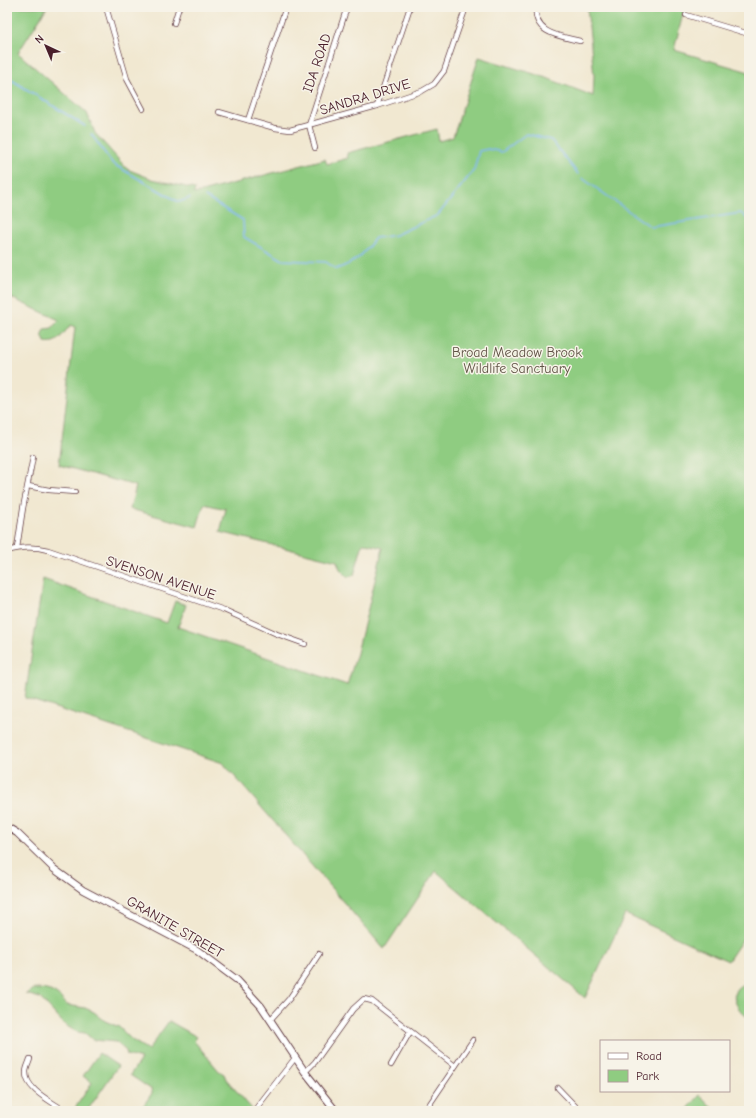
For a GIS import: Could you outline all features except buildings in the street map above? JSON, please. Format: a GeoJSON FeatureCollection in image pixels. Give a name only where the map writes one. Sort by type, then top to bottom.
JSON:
{"type":"FeatureCollection","features":[{"type":"Feature","properties":{"kind":"street"},"geometry":{"type":"LineString","coordinates":[[106,7],[127,79],[143,109]]}},
{"type":"Feature","properties":{"kind":"street"},"geometry":{"type":"LineString","coordinates":[[174,23],[179,7]]}},
{"type":"Feature","properties":{"kind":"street"},"geometry":{"type":"LineString","coordinates":[[248,120],[286,7]]}},
{"type":"Feature","properties":{"kind":"street","name":"IDA ROAD"},"geometry":{"type":"LineString","coordinates":[[309,126],[348,7]]}},
{"type":"Feature","properties":{"kind":"street"},"geometry":{"type":"LineString","coordinates":[[376,106],[410,7]]}},
{"type":"Feature","properties":{"kind":"street","name":"SANDRA DRIVE"},"geometry":{"type":"LineString","coordinates":[[219,112],[281,129],[290,130],[309,126],[422,91],[440,79],[466,7]]}},
{"type":"Feature","properties":{"kind":"street"},"geometry":{"type":"LineString","coordinates":[[536,7],[536,19],[546,32],[580,41]]}},
{"type":"Feature","properties":{"kind":"street"},"geometry":{"type":"LineString","coordinates":[[686,15],[749,34]]}},
{"type":"Feature","properties":{"kind":"street"},"geometry":{"type":"LineString","coordinates":[[309,126],[315,148]]}},
{"type":"Feature","properties":{"kind":"street"},"geometry":{"type":"LineString","coordinates":[[17,548],[33,457]]}},
{"type":"Feature","properties":{"kind":"street"},"geometry":{"type":"LineString","coordinates":[[28,486],[49,490],[75,492]]}},
{"type":"Feature","properties":{"kind":"street","name":"SVENSON AVENUE"},"geometry":{"type":"LineString","coordinates":[[7,551],[17,548],[34,547],[65,556],[224,610],[277,634],[305,644]]}},
{"type":"Feature","properties":{"kind":"street","name":"GRANITE STREET"},"geometry":{"type":"LineString","coordinates":[[7,827],[17,833],[54,869],[83,890],[197,950],[214,961],[251,993],[305,1072],[336,1111]]}},
{"type":"Feature","properties":{"kind":"street"},"geometry":{"type":"LineString","coordinates":[[270,1020],[289,1000],[318,954]]}},
{"type":"Feature","properties":{"kind":"street"},"geometry":{"type":"LineString","coordinates":[[305,1072],[315,1062],[353,1009],[362,1000],[367,999],[372,1001],[455,1066]]}},
{"type":"Feature","properties":{"kind":"street"},"geometry":{"type":"LineString","coordinates":[[391,1065],[410,1032]]}},
{"type":"Feature","properties":{"kind":"street"},"geometry":{"type":"LineString","coordinates":[[425,1111],[474,1040]]}},
{"type":"Feature","properties":{"kind":"street"},"geometry":{"type":"LineString","coordinates":[[254,1111],[295,1058]]}},
{"type":"Feature","properties":{"kind":"street"},"geometry":{"type":"LineString","coordinates":[[30,1059],[26,1072],[27,1081],[35,1089],[65,1111]]}},
{"type":"Feature","properties":{"kind":"street"},"geometry":{"type":"LineString","coordinates":[[558,1088],[580,1111]]}},
{"type":"Feature","properties":{"kind":"green space","name":"Broad Meadow Brook Wildlife Sanctuary"},"geometry":{"type":"Polygon","coordinates":[[[7,7],[47,7],[18,53],[87,113],[95,133],[127,169],[152,179],[195,189],[194,194],[325,159],[327,164],[348,158],[347,153],[437,129],[439,141],[453,137],[479,57],[544,77],[593,96],[594,76],[587,7],[676,7],[684,10],[674,50],[749,72],[749,930],[728,961],[625,914],[585,998],[436,871],[384,949],[223,763],[25,698],[43,579],[167,623],[175,601],[186,605],[178,627],[347,685],[357,653],[383,548],[363,543],[354,575],[348,577],[340,569],[337,561],[220,532],[226,509],[204,504],[197,527],[130,509],[136,486],[59,465],[75,327],[71,325],[57,340],[53,342],[45,342],[42,334],[44,329],[52,328],[59,320],[7,296],[7,7]]]}},
{"type":"Feature","properties":{"kind":"green space"},"geometry":{"type":"Polygon","coordinates":[[[749,983],[749,1014],[746,1016],[741,1012],[735,1002],[734,997],[737,988],[749,983]]]}},
{"type":"Feature","properties":{"kind":"green space"},"geometry":{"type":"Polygon","coordinates":[[[33,989],[53,992],[67,1005],[85,1008],[94,1012],[105,1021],[119,1027],[132,1040],[148,1050],[169,1021],[197,1037],[194,1041],[219,1071],[224,1074],[226,1079],[252,1109],[250,1111],[140,1111],[152,1093],[152,1090],[130,1075],[141,1059],[127,1055],[126,1051],[116,1042],[93,1040],[85,1033],[77,1032],[65,1025],[40,998],[26,994],[33,989]]]}},
{"type":"Feature","properties":{"kind":"green space"},"geometry":{"type":"Polygon","coordinates":[[[99,1053],[118,1066],[87,1111],[73,1111],[92,1083],[83,1076],[99,1053]]]}},
{"type":"Feature","properties":{"kind":"green space"},"geometry":{"type":"Polygon","coordinates":[[[700,1095],[715,1111],[686,1111],[700,1095]]]}},
{"type":"Feature","properties":{"kind":"waterway"},"geometry":{"type":"LineString","coordinates":[[7,77],[85,126]]}},
{"type":"Feature","properties":{"kind":"waterway"},"geometry":{"type":"LineString","coordinates":[[91,134],[113,164],[179,202],[190,198]]}},
{"type":"Feature","properties":{"kind":"waterway"},"geometry":{"type":"LineString","coordinates":[[205,197],[243,220],[244,237],[283,260],[326,262],[336,269],[349,264],[358,258],[375,238],[395,235],[438,215],[474,170],[479,151],[488,149],[502,152],[526,134],[551,140],[578,174]]}},
{"type":"Feature","properties":{"kind":"waterway"},"geometry":{"type":"LineString","coordinates":[[582,178],[651,227],[741,213],[749,220]]}}]}
